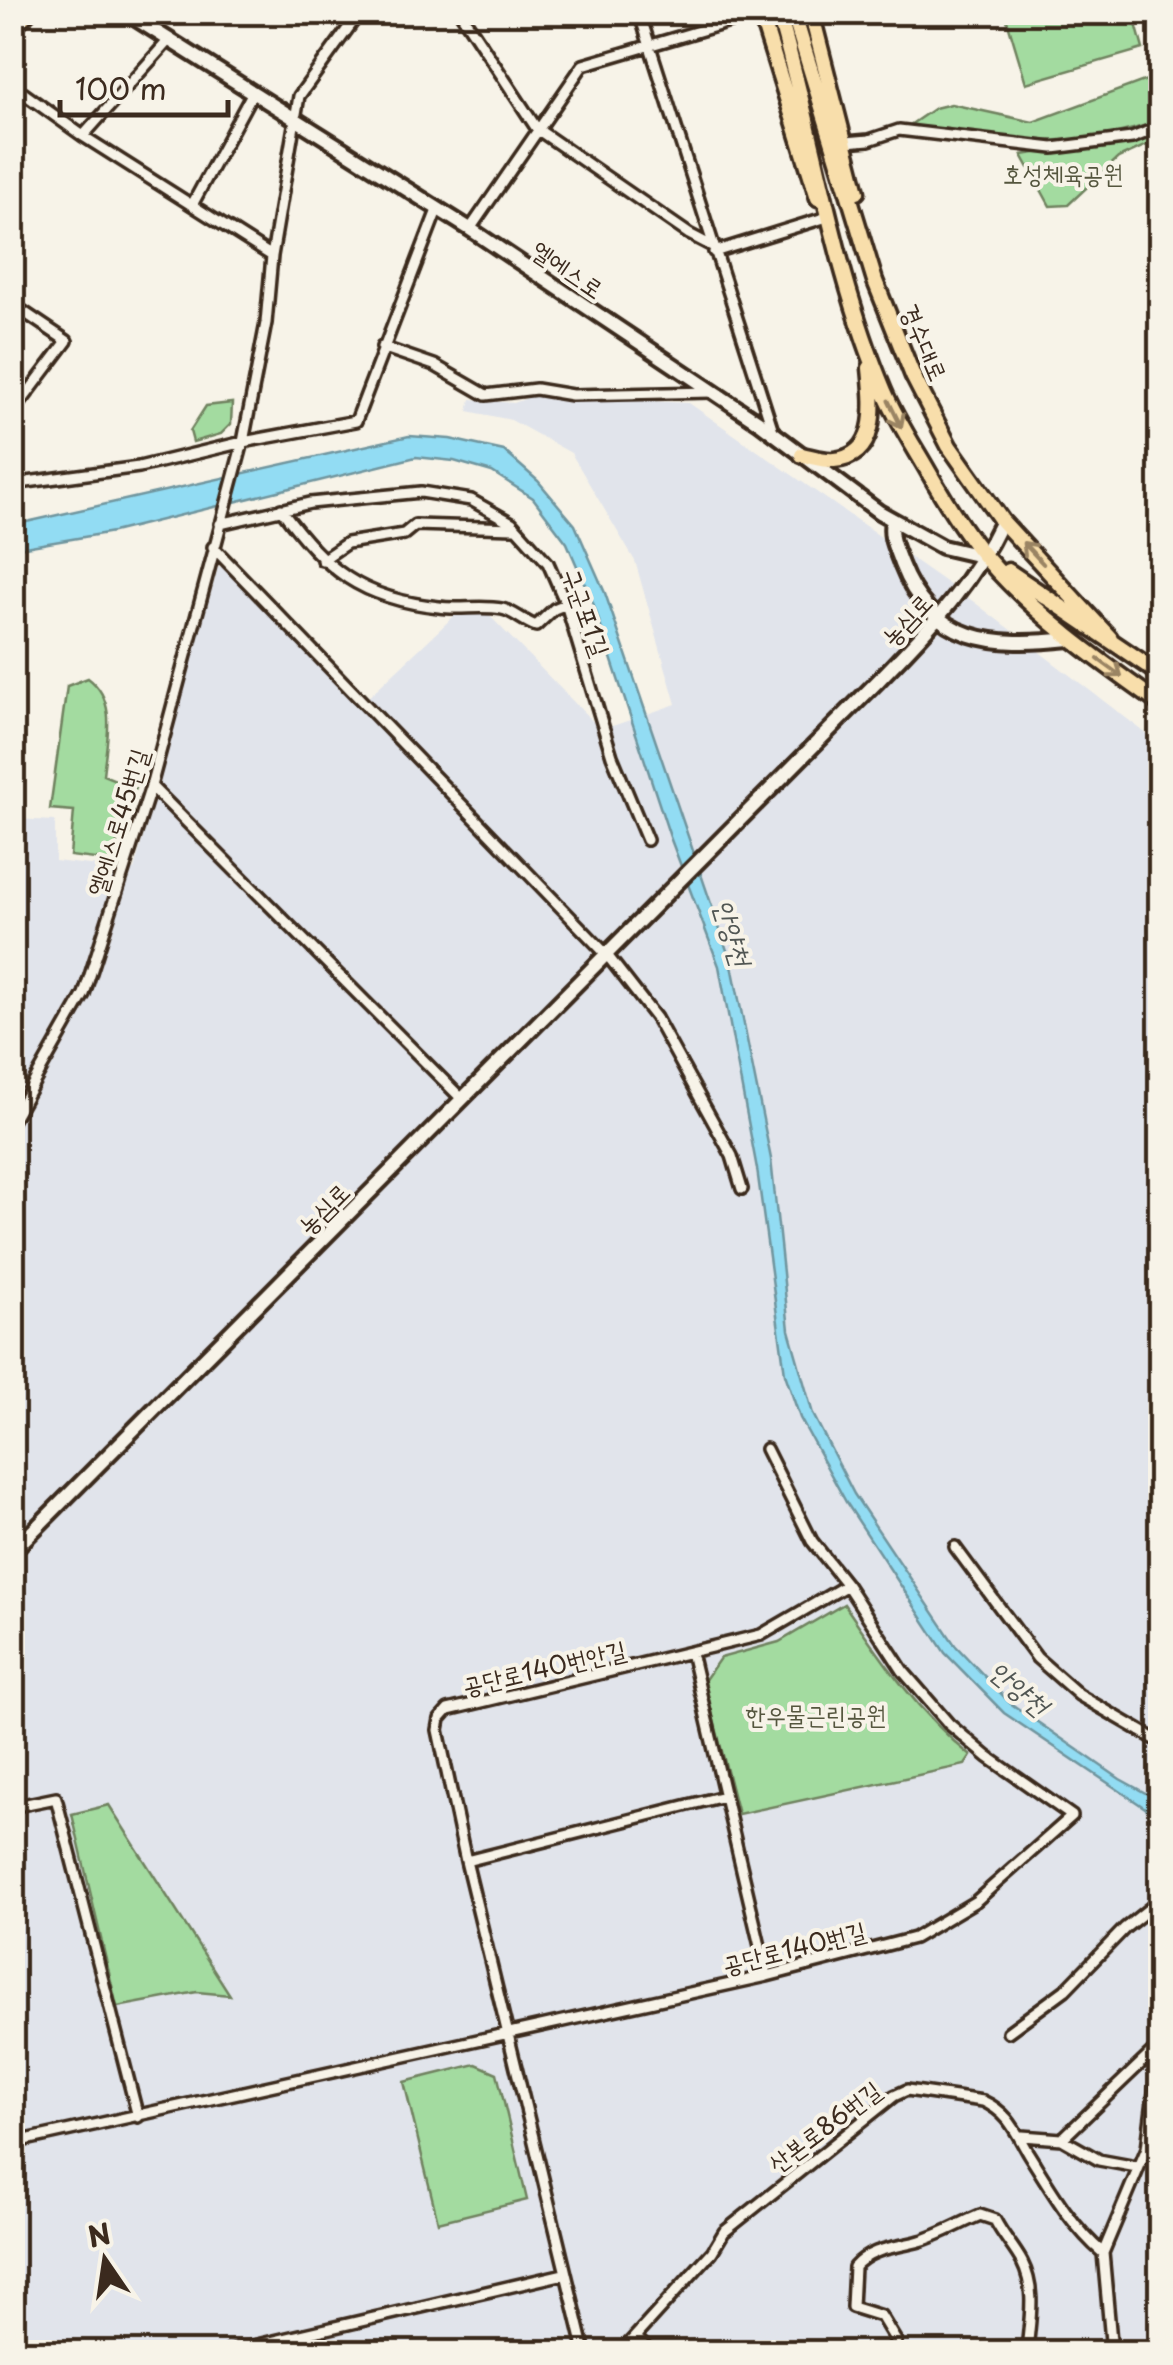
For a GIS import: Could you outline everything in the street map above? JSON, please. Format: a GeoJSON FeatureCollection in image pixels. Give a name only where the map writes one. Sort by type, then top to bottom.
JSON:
{"type":"FeatureCollection","features":[{"type":"Feature","properties":{"kind":"main road"},"geometry":{"type":"LineString","coordinates":[[12,28],[28,12]]}},
{"type":"Feature","properties":{"kind":"main road"},"geometry":{"type":"LineString","coordinates":[[760,12],[850,289]]}},
{"type":"Feature","properties":{"kind":"main road","name":"경수대로"},"geometry":{"type":"LineString","coordinates":[[778,12],[850,289],[868,348],[902,427],[985,557],[1070,639],[1160,704]]}},
{"type":"Feature","properties":{"kind":"main road","name":"경수대로"},"geometry":{"type":"LineString","coordinates":[[793,12],[876,281],[913,376],[941,431],[1002,520],[1110,638]]}},
{"type":"Feature","properties":{"kind":"main road"},"geometry":{"type":"LineString","coordinates":[[811,12],[846,142],[876,281]]}},
{"type":"Feature","properties":{"kind":"main road"},"geometry":{"type":"LineString","coordinates":[[802,456],[834,461],[864,444],[871,430],[873,402],[868,348]]}},
{"type":"Feature","properties":{"kind":"main road","name":"경수대로"},"geometry":{"type":"LineString","coordinates":[[985,557],[1160,674]]}},
{"type":"Feature","properties":{"kind":"street","name":"엘에스로"},"geometry":{"type":"LineString","coordinates":[[125,12],[470,230],[774,434],[892,520],[942,547],[985,557]]}},
{"type":"Feature","properties":{"kind":"street"},"geometry":{"type":"LineString","coordinates":[[242,446],[266,322],[272,256],[299,96],[360,12]]}},
{"type":"Feature","properties":{"kind":"street"},"geometry":{"type":"LineString","coordinates":[[460,12],[537,128],[713,249],[824,218]]}},
{"type":"Feature","properties":{"kind":"street"},"geometry":{"type":"LineString","coordinates":[[639,12],[774,434]]}},
{"type":"Feature","properties":{"kind":"street"},"geometry":{"type":"LineString","coordinates":[[470,230],[537,128],[584,66],[760,12]]}},
{"type":"Feature","properties":{"kind":"street"},"geometry":{"type":"LineString","coordinates":[[83,136],[168,41]]}},
{"type":"Feature","properties":{"kind":"street"},"geometry":{"type":"LineString","coordinates":[[12,85],[83,136],[272,256]]}},
{"type":"Feature","properties":{"kind":"street"},"geometry":{"type":"LineString","coordinates":[[192,204],[253,92]]}},
{"type":"Feature","properties":{"kind":"street"},"geometry":{"type":"LineString","coordinates":[[846,142],[869,140],[900,130],[1053,148],[1132,138],[1160,127]]}},
{"type":"Feature","properties":{"kind":"street"},"geometry":{"type":"LineString","coordinates":[[12,484],[139,468],[356,421],[437,210]]}},
{"type":"Feature","properties":{"kind":"street"},"geometry":{"type":"LineString","coordinates":[[12,304],[66,341],[12,414]]}},
{"type":"Feature","properties":{"kind":"street"},"geometry":{"type":"LineString","coordinates":[[382,347],[434,366],[486,394],[536,389],[572,395],[712,392]]}},
{"type":"Feature","properties":{"kind":"street","name":"엘에스로45번길"},"geometry":{"type":"LineString","coordinates":[[12,1121],[84,994],[151,786],[242,446]]}},
{"type":"Feature","properties":{"kind":"street","name":"구군포1길"},"geometry":{"type":"LineString","coordinates":[[221,522],[368,495],[421,492],[471,500],[516,528],[548,563],[566,604],[612,756],[647,840]]}},
{"type":"Feature","properties":{"kind":"street"},"geometry":{"type":"LineString","coordinates":[[281,509],[322,560],[350,581],[397,601],[440,608],[503,609],[536,626],[566,604]]}},
{"type":"Feature","properties":{"kind":"street"},"geometry":{"type":"LineString","coordinates":[[892,520],[890,537],[909,586],[920,604],[936,618],[961,634],[1028,643],[1070,639]]}},
{"type":"Feature","properties":{"kind":"street","name":"농심로"},"geometry":{"type":"LineString","coordinates":[[12,1552],[607,956],[960,595],[985,557],[1002,520]]}},
{"type":"Feature","properties":{"kind":"street"},"geometry":{"type":"LineString","coordinates":[[322,560],[347,542],[404,534],[416,525],[516,528]]}},
{"type":"Feature","properties":{"kind":"street"},"geometry":{"type":"LineString","coordinates":[[213,547],[607,956],[656,1018],[732,1156],[742,1189]]}},
{"type":"Feature","properties":{"kind":"street"},"geometry":{"type":"LineString","coordinates":[[151,786],[461,1098]]}},
{"type":"Feature","properties":{"kind":"street","name":"공단로140번길"},"geometry":{"type":"LineString","coordinates":[[12,2143],[508,2035],[914,1938],[976,1902],[1072,1816],[988,1757],[950,1724],[903,1671],[848,1585],[812,1541],[766,1449]]}},
{"type":"Feature","properties":{"kind":"street"},"geometry":{"type":"LineString","coordinates":[[954,1547],[1036,1658],[1079,1695],[1160,1742]]}},
{"type":"Feature","properties":{"kind":"street","name":"공단로140번안길"},"geometry":{"type":"LineString","coordinates":[[585,2352],[466,1861],[438,1730],[440,1719],[448,1710],[761,1635],[848,1585]]}},
{"type":"Feature","properties":{"kind":"street"},"geometry":{"type":"LineString","coordinates":[[691,1652],[767,1976]]}},
{"type":"Feature","properties":{"kind":"street"},"geometry":{"type":"LineString","coordinates":[[466,1861],[724,1796]]}},
{"type":"Feature","properties":{"kind":"street"},"geometry":{"type":"LineString","coordinates":[[12,1806],[56,1798],[138,2117]]}},
{"type":"Feature","properties":{"kind":"street"},"geometry":{"type":"LineString","coordinates":[[1008,2032],[1065,1990],[1126,1928],[1160,1900]]}},
{"type":"Feature","properties":{"kind":"street"},"geometry":{"type":"LineString","coordinates":[[1062,2139],[1160,2045]]}},
{"type":"Feature","properties":{"kind":"street"},"geometry":{"type":"LineString","coordinates":[[1112,2352],[1103,2253],[1147,2148],[1160,2045]]}},
{"type":"Feature","properties":{"kind":"street","name":"산본로86번길"},"geometry":{"type":"LineString","coordinates":[[621,2352],[712,2252],[724,2232],[894,2096],[907,2090],[994,2106],[1022,2136],[1025,2148],[1072,2222],[1103,2253]]}},
{"type":"Feature","properties":{"kind":"street"},"geometry":{"type":"LineString","coordinates":[[1022,2136],[1062,2139],[1099,2160],[1137,2167]]}},
{"type":"Feature","properties":{"kind":"street"},"geometry":{"type":"LineString","coordinates":[[896,2341],[881,2316],[852,2308],[854,2267],[863,2257],[893,2245],[920,2241],[980,2215],[996,2220],[1022,2261],[1032,2293],[1026,2352]]}},
{"type":"Feature","properties":{"kind":"street"},"geometry":{"type":"LineString","coordinates":[[227,2352],[564,2274]]}},
{"type":"Feature","properties":{"kind":"street"},"geometry":{"type":"LineString","coordinates":[[636,2338],[650,2352]]}},
{"type":"Feature","properties":{"kind":"shaded area"},"geometry":{"type":"Polygon","coordinates":[[[535,395],[689,403],[974,602],[1160,744],[1160,2352],[13,2352],[13,819],[55,821],[55,861],[134,870],[218,567],[225,567],[360,705],[455,615],[488,614],[601,730],[676,704],[635,561],[571,453],[511,420],[468,411],[471,399],[514,403],[535,395]]]}},
{"type":"Feature","properties":{"kind":"green space"},"geometry":{"type":"Polygon","coordinates":[[[1005,13],[1133,13],[1143,49],[1026,83],[1005,13]]]}},
{"type":"Feature","properties":{"kind":"green space"},"geometry":{"type":"Polygon","coordinates":[[[1160,75],[1160,120],[1099,137],[1035,141],[907,127],[935,108],[951,104],[1033,122],[1160,75]]]}},
{"type":"Feature","properties":{"kind":"green space","name":"호성체육공원"},"geometry":{"type":"Polygon","coordinates":[[[1160,127],[1160,139],[1118,158],[1068,205],[1050,206],[1022,155],[1132,138],[1160,127]]]}},
{"type":"Feature","properties":{"kind":"green space"},"geometry":{"type":"Polygon","coordinates":[[[232,403],[231,424],[221,434],[193,442],[190,431],[206,406],[232,403]]]}},
{"type":"Feature","properties":{"kind":"green space"},"geometry":{"type":"Polygon","coordinates":[[[88,678],[98,687],[107,710],[103,775],[135,788],[111,861],[70,856],[74,811],[50,809],[67,686],[88,678]]]}},
{"type":"Feature","properties":{"kind":"green space","name":"한우물근린공원"},"geometry":{"type":"Polygon","coordinates":[[[844,1604],[918,1704],[971,1756],[965,1765],[738,1814],[704,1681],[720,1658],[779,1642],[844,1604]]]}},
{"type":"Feature","properties":{"kind":"green space"},"geometry":{"type":"Polygon","coordinates":[[[109,1805],[230,1995],[197,1992],[117,2007],[72,1814],[109,1805]]]}},
{"type":"Feature","properties":{"kind":"green space"},"geometry":{"type":"Polygon","coordinates":[[[476,2064],[497,2073],[527,2200],[438,2222],[404,2082],[476,2064]]]}},
{"type":"Feature","properties":{"kind":"water"},"geometry":{"type":"Polygon","coordinates":[[[409,436],[450,439],[504,451],[538,481],[575,525],[605,593],[732,965],[771,1159],[789,1330],[813,1414],[854,1494],[955,1645],[1010,1703],[1120,1779],[1160,1801],[1160,1818],[1004,1713],[945,1653],[846,1502],[800,1418],[785,1374],[757,1169],[719,966],[670,837],[593,603],[567,543],[533,498],[492,472],[454,461],[416,457],[113,532],[13,549],[13,525],[409,436]]]}},
{"type":"Feature","properties":{"kind":"water label","name":"안양천"},"geometry":{"type":"Point","coordinates":[734,932]}},
{"type":"Feature","properties":{"kind":"water label","name":"안양천"},"geometry":{"type":"Point","coordinates":[1020,1687]}}]}
